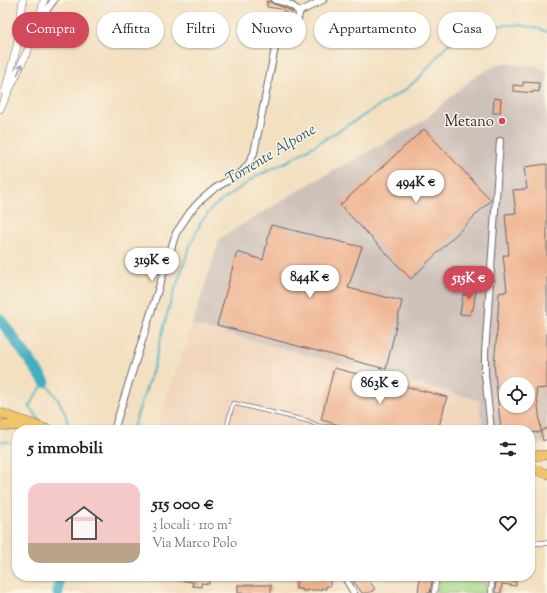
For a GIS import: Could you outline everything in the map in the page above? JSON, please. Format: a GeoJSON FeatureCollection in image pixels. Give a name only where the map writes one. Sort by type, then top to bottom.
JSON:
{"type":"FeatureCollection","features":[{"type":"Feature","properties":{"kind":"main road"},"geometry":{"type":"LineString","coordinates":[[0,413],[34,425]]}},
{"type":"Feature","properties":{"kind":"main road"},"geometry":{"type":"LineString","coordinates":[[0,419],[26,425]]}},
{"type":"Feature","properties":{"kind":"main road"},"geometry":{"type":"LineString","coordinates":[[0,425],[12,426]]}},
{"type":"Feature","properties":{"kind":"main road"},"geometry":{"type":"LineString","coordinates":[[535,456],[546,455]]}},
{"type":"Feature","properties":{"kind":"main road"},"geometry":{"type":"LineString","coordinates":[[535,470],[547,474]]}},
{"type":"Feature","properties":{"kind":"street"},"geometry":{"type":"LineString","coordinates":[[1,106],[17,46],[23,0]]}},
{"type":"Feature","properties":{"kind":"street"},"geometry":{"type":"LineString","coordinates":[[41,12],[44,0]]}},
{"type":"Feature","properties":{"kind":"street"},"geometry":{"type":"LineString","coordinates":[[45,12],[54,0]]}},
{"type":"Feature","properties":{"kind":"street"},"geometry":{"type":"LineString","coordinates":[[275,0],[287,2],[299,12],[323,0]]}},
{"type":"Feature","properties":{"kind":"street"},"geometry":{"type":"LineString","coordinates":[[1,106],[29,48]]}},
{"type":"Feature","properties":{"kind":"street"},"geometry":{"type":"LineString","coordinates":[[116,425],[176,233],[190,212],[200,201],[214,189],[242,172],[254,153],[275,48]]}},
{"type":"Feature","properties":{"kind":"street"},"geometry":{"type":"LineString","coordinates":[[490,425],[485,375],[485,353],[500,141]]}},
{"type":"Feature","properties":{"kind":"street"},"geometry":{"type":"LineString","coordinates":[[535,543],[547,543]]}},
{"type":"Feature","properties":{"kind":"street"},"geometry":{"type":"LineString","coordinates":[[347,581],[354,593]]}},
{"type":"Feature","properties":{"kind":"street"},"geometry":{"type":"LineString","coordinates":[[434,593],[436,581]]}},
{"type":"Feature","properties":{"kind":"street"},"geometry":{"type":"LineString","coordinates":[[490,593],[492,581]]}},
{"type":"Feature","properties":{"kind":"lane"},"geometry":{"type":"LineString","coordinates":[[227,425],[233,403],[308,421],[317,425]]}},
{"type":"Feature","properties":{"kind":"shaded area"},"geometry":{"type":"Polygon","coordinates":[[[500,63],[536,66],[547,73],[547,443],[535,445],[535,425],[482,425],[479,400],[192,325],[220,238],[313,182],[422,122],[471,79],[500,63]]]}},
{"type":"Feature","properties":{"kind":"shaded area"},"geometry":{"type":"Polygon","coordinates":[[[192,325],[479,400],[482,425],[157,425],[192,325]]]}},
{"type":"Feature","properties":{"kind":"green space"},"geometry":{"type":"Polygon","coordinates":[[[439,581],[470,581],[487,584],[486,593],[437,593],[439,581]]]}},
{"type":"Feature","properties":{"kind":"building"},"geometry":{"type":"Polygon","coordinates":[[[267,1],[286,8],[292,12],[284,12],[281,9],[267,7],[267,1]]]}},
{"type":"Feature","properties":{"kind":"building"},"geometry":{"type":"Polygon","coordinates":[[[523,82],[539,83],[539,92],[533,91],[533,93],[513,91],[513,85],[523,86],[523,82]]]}},
{"type":"Feature","properties":{"kind":"building"},"geometry":{"type":"Polygon","coordinates":[[[494,98],[501,99],[500,113],[493,113],[494,98]]]}},
{"type":"Feature","properties":{"kind":"building"},"geometry":{"type":"Polygon","coordinates":[[[424,129],[491,200],[411,279],[340,205],[424,129]]]}},
{"type":"Feature","properties":{"kind":"building"},"geometry":{"type":"Polygon","coordinates":[[[547,164],[547,388],[536,389],[541,431],[547,428],[547,439],[543,441],[541,432],[535,433],[535,425],[500,425],[499,413],[535,413],[535,377],[499,377],[499,411],[494,365],[499,293],[507,291],[503,255],[509,255],[505,214],[516,213],[513,190],[527,189],[524,167],[547,164]]]}},
{"type":"Feature","properties":{"kind":"building"},"geometry":{"type":"Polygon","coordinates":[[[271,225],[362,247],[348,288],[402,301],[386,369],[217,325],[237,252],[263,260],[271,225]]]}},
{"type":"Feature","properties":{"kind":"building"},"geometry":{"type":"Polygon","coordinates":[[[471,282],[477,283],[473,310],[471,310],[470,315],[460,314],[463,294],[469,295],[471,282]]]}},
{"type":"Feature","properties":{"kind":"building"},"geometry":{"type":"Polygon","coordinates":[[[334,368],[447,397],[439,425],[340,425],[321,420],[334,368]]]}},
{"type":"Feature","properties":{"kind":"building"},"geometry":{"type":"Polygon","coordinates":[[[186,581],[209,581],[209,584],[201,583],[201,587],[192,586],[193,582],[186,581]]]}},
{"type":"Feature","properties":{"kind":"building"},"geometry":{"type":"Polygon","coordinates":[[[296,581],[330,581],[330,586],[326,586],[326,589],[321,588],[321,590],[302,591],[302,589],[296,589],[296,581]]]}},
{"type":"Feature","properties":{"kind":"building"},"geometry":{"type":"Polygon","coordinates":[[[354,581],[369,581],[375,589],[369,593],[362,593],[354,581]]]}},
{"type":"Feature","properties":{"kind":"building"},"geometry":{"type":"Polygon","coordinates":[[[419,581],[432,581],[430,593],[418,593],[419,581]]]}},
{"type":"Feature","properties":{"kind":"building"},"geometry":{"type":"Polygon","coordinates":[[[496,581],[516,581],[516,586],[502,584],[501,593],[495,593],[496,581]]]}},
{"type":"Feature","properties":{"kind":"building"},"geometry":{"type":"Polygon","coordinates":[[[238,585],[271,585],[271,593],[238,593],[238,585]]]}},
{"type":"Feature","properties":{"kind":"waterway","name":"Torrente Alpone"},"geometry":{"type":"LineString","coordinates":[[134,425],[153,369],[169,307],[190,246],[201,222],[213,207],[255,177],[290,160],[406,89],[419,78],[447,45],[484,28],[506,25],[521,25],[547,32]]}},
{"type":"Feature","properties":{"kind":"waterway"},"geometry":{"type":"LineString","coordinates":[[0,319],[45,382]]}},
{"type":"Feature","properties":{"kind":"waterway"},"geometry":{"type":"LineString","coordinates":[[40,421],[29,406],[45,382],[64,410],[67,425]]}},
{"type":"Feature","properties":{"kind":"waterway"},"geometry":{"type":"LineString","coordinates":[[0,441],[9,442]]}},
{"type":"Feature","properties":{"kind":"waterway","name":"Torrente Alpone"},"geometry":{"type":"LineString","coordinates":[[58,593],[59,581]]}},
{"type":"Feature","properties":{"kind":"place","name":"Metano"},"geometry":{"type":"Point","coordinates":[502,121]}}]}
